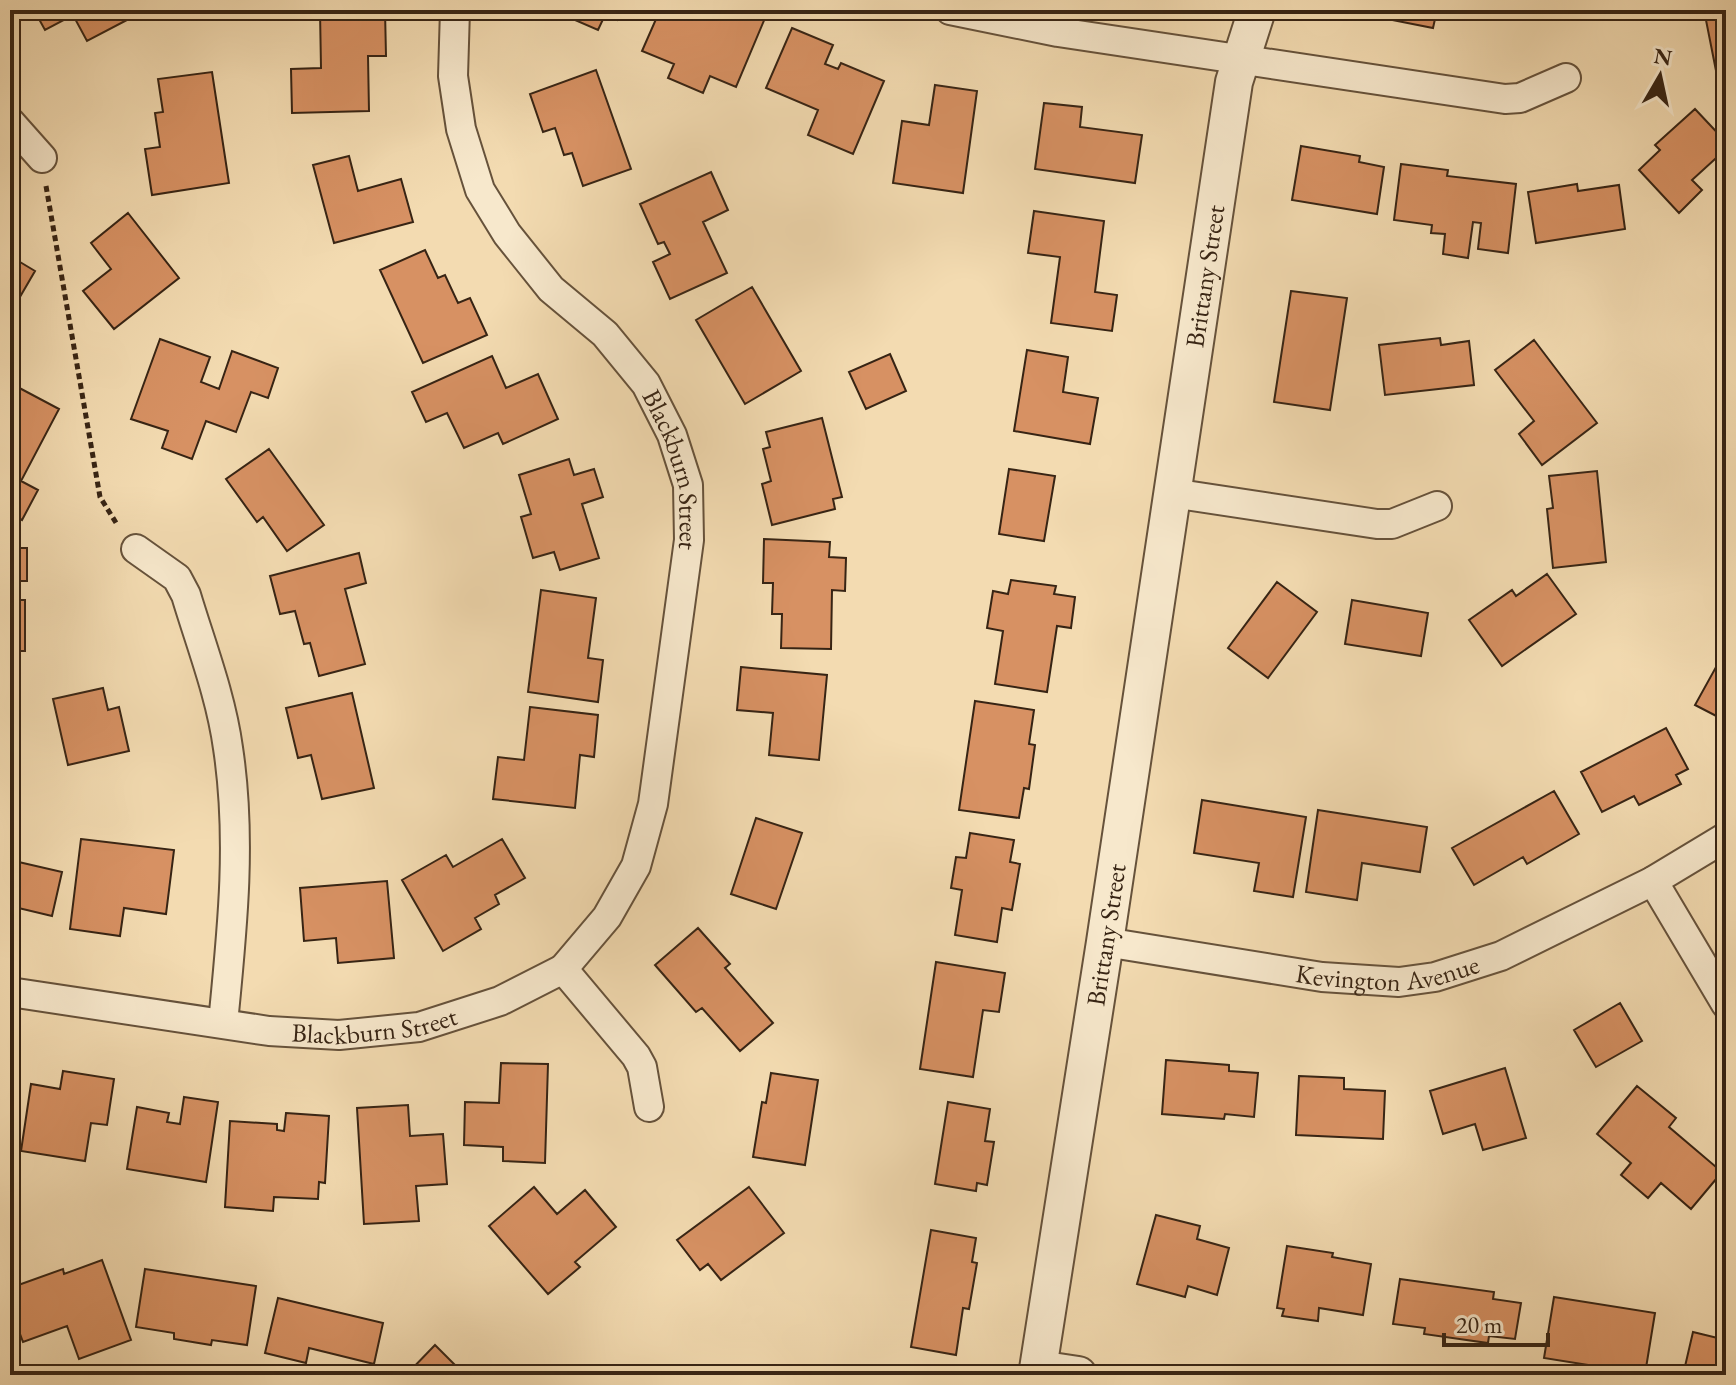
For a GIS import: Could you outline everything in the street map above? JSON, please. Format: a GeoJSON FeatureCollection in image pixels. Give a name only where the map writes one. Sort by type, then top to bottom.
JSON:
{"type":"FeatureCollection","features":[{"type":"Feature","properties":{"kind":"street","name":"Blackburn Street"},"geometry":{"type":"LineString","coordinates":[[10,992],[269,1031],[339,1035],[419,1027],[500,1001],[563,969],[607,917],[636,866],[653,804],[689,540],[688,485],[672,435],[646,384],[605,334],[551,289],[507,234],[480,190],[461,129],[453,76],[455,10]]}},
{"type":"Feature","properties":{"kind":"street"},"geometry":{"type":"LineString","coordinates":[[950,10],[1058,32],[1505,99],[1520,98],[1566,78]]}},
{"type":"Feature","properties":{"kind":"street","name":"Brittany Street"},"geometry":{"type":"LineString","coordinates":[[1037,1372],[1105,942],[1230,103],[1239,59],[1257,10]]}},
{"type":"Feature","properties":{"kind":"street"},"geometry":{"type":"LineString","coordinates":[[10,122],[42,158]]}},
{"type":"Feature","properties":{"kind":"street"},"geometry":{"type":"LineString","coordinates":[[1172,493],[1377,524],[1392,524],[1437,506]]}},
{"type":"Feature","properties":{"kind":"street"},"geometry":{"type":"LineString","coordinates":[[136,549],[177,578],[186,595],[222,713],[235,823],[234,911],[223,1023]]}},
{"type":"Feature","properties":{"kind":"street","name":"Kevington Avenue"},"geometry":{"type":"LineString","coordinates":[[1105,942],[1322,977],[1399,982],[1435,977],[1501,956],[1653,881],[1726,837]]}},
{"type":"Feature","properties":{"kind":"street"},"geometry":{"type":"LineString","coordinates":[[1653,881],[1726,1004]]}},
{"type":"Feature","properties":{"kind":"street"},"geometry":{"type":"LineString","coordinates":[[563,969],[636,1056],[645,1077],[649,1107]]}},
{"type":"Feature","properties":{"kind":"street"},"geometry":{"type":"LineString","coordinates":[[1037,1372],[1078,1375]]}},
{"type":"Feature","properties":{"kind":"path"},"geometry":{"type":"LineString","coordinates":[[42,158],[100,497],[109,515],[136,549]]}},
{"type":"Feature","properties":{"kind":"building"},"geometry":{"type":"Polygon","coordinates":[[[34,10],[146,10],[87,41],[73,15],[45,30],[34,10]]]}},
{"type":"Feature","properties":{"kind":"building"},"geometry":{"type":"Polygon","coordinates":[[[385,10],[386,56],[368,56],[369,111],[292,113],[291,69],[321,68],[320,11],[385,10]]]}},
{"type":"Feature","properties":{"kind":"building"},"geometry":{"type":"Polygon","coordinates":[[[571,10],[621,10],[617,20],[605,15],[598,30],[568,17],[571,10]]]}},
{"type":"Feature","properties":{"kind":"building"},"geometry":{"type":"Polygon","coordinates":[[[660,10],[700,10],[712,15],[715,10],[768,11],[736,87],[710,76],[703,93],[668,78],[674,64],[642,51],[660,10]]]}},
{"type":"Feature","properties":{"kind":"building"},"geometry":{"type":"Polygon","coordinates":[[[1378,10],[1437,10],[1433,28],[1377,17],[1378,10]]]}},
{"type":"Feature","properties":{"kind":"building"},"geometry":{"type":"Polygon","coordinates":[[[1704,10],[1726,10],[1726,95],[1721,96],[1704,10]]]}},
{"type":"Feature","properties":{"kind":"building"},"geometry":{"type":"Polygon","coordinates":[[[792,28],[833,45],[825,64],[838,69],[841,63],[884,81],[853,154],[808,135],[818,110],[766,88],[792,28]]]}},
{"type":"Feature","properties":{"kind":"building"},"geometry":{"type":"Polygon","coordinates":[[[596,70],[631,169],[583,186],[572,153],[564,155],[555,128],[543,132],[530,94],[596,70]]]}},
{"type":"Feature","properties":{"kind":"building"},"geometry":{"type":"Polygon","coordinates":[[[212,72],[229,183],[152,195],[145,149],[160,147],[155,113],[163,112],[158,79],[212,72]]]}},
{"type":"Feature","properties":{"kind":"building"},"geometry":{"type":"Polygon","coordinates":[[[935,85],[977,91],[963,193],[893,183],[902,121],[929,125],[935,85]]]}},
{"type":"Feature","properties":{"kind":"building"},"geometry":{"type":"Polygon","coordinates":[[[1044,103],[1082,107],[1080,127],[1142,135],[1135,183],[1035,169],[1044,103]]]}},
{"type":"Feature","properties":{"kind":"building"},"geometry":{"type":"Polygon","coordinates":[[[1695,109],[1726,142],[1726,149],[1692,180],[1702,190],[1679,213],[1639,170],[1660,150],[1655,145],[1695,109]]]}},
{"type":"Feature","properties":{"kind":"building"},"geometry":{"type":"Polygon","coordinates":[[[1301,146],[1360,156],[1359,162],[1384,167],[1377,214],[1292,200],[1301,146]]]}},
{"type":"Feature","properties":{"kind":"building"},"geometry":{"type":"Polygon","coordinates":[[[349,156],[358,191],[401,179],[413,222],[334,243],[313,165],[349,156]]]}},
{"type":"Feature","properties":{"kind":"building"},"geometry":{"type":"Polygon","coordinates":[[[1401,164],[1448,170],[1447,176],[1516,184],[1508,253],[1478,249],[1481,223],[1473,222],[1468,258],[1443,254],[1445,234],[1431,233],[1432,225],[1394,220],[1401,164]]]}},
{"type":"Feature","properties":{"kind":"building"},"geometry":{"type":"Polygon","coordinates":[[[711,172],[728,210],[703,222],[727,273],[670,299],[653,262],[670,254],[664,242],[658,244],[640,204],[711,172]]]}},
{"type":"Feature","properties":{"kind":"building"},"geometry":{"type":"Polygon","coordinates":[[[1577,184],[1578,191],[1619,185],[1625,229],[1536,243],[1528,192],[1577,184]]]}},
{"type":"Feature","properties":{"kind":"building"},"geometry":{"type":"Polygon","coordinates":[[[1034,211],[1104,221],[1095,292],[1117,295],[1112,331],[1051,323],[1060,257],[1028,253],[1034,211]]]}},
{"type":"Feature","properties":{"kind":"building"},"geometry":{"type":"Polygon","coordinates":[[[128,213],[179,278],[114,329],[83,291],[111,269],[91,243],[128,213]]]}},
{"type":"Feature","properties":{"kind":"building"},"geometry":{"type":"Polygon","coordinates":[[[425,250],[438,278],[445,275],[458,303],[470,298],[487,335],[423,363],[380,270],[425,250]]]}},
{"type":"Feature","properties":{"kind":"building"},"geometry":{"type":"Polygon","coordinates":[[[10,256],[35,271],[10,314],[10,256]]]}},
{"type":"Feature","properties":{"kind":"building"},"geometry":{"type":"Polygon","coordinates":[[[752,287],[801,371],[745,404],[696,320],[752,287]]]}},
{"type":"Feature","properties":{"kind":"building"},"geometry":{"type":"Polygon","coordinates":[[[1291,291],[1347,298],[1330,410],[1274,402],[1291,291]]]}},
{"type":"Feature","properties":{"kind":"building"},"geometry":{"type":"Polygon","coordinates":[[[1440,338],[1441,345],[1469,341],[1474,385],[1385,395],[1379,345],[1440,338]]]}},
{"type":"Feature","properties":{"kind":"building"},"geometry":{"type":"Polygon","coordinates":[[[160,339],[210,357],[201,382],[219,389],[232,351],[278,368],[268,398],[251,392],[236,432],[206,421],[192,459],[162,448],[168,431],[131,419],[160,339]]]}},
{"type":"Feature","properties":{"kind":"building"},"geometry":{"type":"Polygon","coordinates":[[[1534,340],[1597,423],[1542,465],[1519,434],[1534,421],[1495,370],[1534,340]]]}},
{"type":"Feature","properties":{"kind":"building"},"geometry":{"type":"Polygon","coordinates":[[[1027,350],[1068,357],[1063,392],[1098,398],[1090,444],[1014,431],[1027,350]]]}},
{"type":"Feature","properties":{"kind":"building"},"geometry":{"type":"Polygon","coordinates":[[[890,354],[906,391],[866,409],[849,372],[890,354]]]}},
{"type":"Feature","properties":{"kind":"building"},"geometry":{"type":"Polygon","coordinates":[[[492,356],[506,388],[538,374],[558,419],[503,444],[498,433],[464,448],[447,413],[426,422],[412,392],[492,356]]]}},
{"type":"Feature","properties":{"kind":"building"},"geometry":{"type":"Polygon","coordinates":[[[10,383],[59,409],[21,481],[38,490],[22,520],[10,513],[10,383]]]}},
{"type":"Feature","properties":{"kind":"building"},"geometry":{"type":"Polygon","coordinates":[[[822,418],[842,497],[833,499],[835,509],[772,525],[762,484],[771,481],[763,449],[770,447],[766,432],[822,418]]]}},
{"type":"Feature","properties":{"kind":"building"},"geometry":{"type":"Polygon","coordinates":[[[269,449],[324,525],[287,551],[263,517],[257,522],[226,479],[269,449]]]}},
{"type":"Feature","properties":{"kind":"building"},"geometry":{"type":"Polygon","coordinates":[[[569,459],[574,475],[594,469],[603,497],[582,504],[599,558],[560,570],[554,552],[533,558],[521,517],[531,514],[519,475],[569,459]]]}},
{"type":"Feature","properties":{"kind":"building"},"geometry":{"type":"Polygon","coordinates":[[[1009,469],[1055,476],[1044,541],[999,534],[1009,469]]]}},
{"type":"Feature","properties":{"kind":"building"},"geometry":{"type":"Polygon","coordinates":[[[1597,471],[1606,562],[1553,568],[1547,509],[1553,508],[1549,476],[1597,471]]]}},
{"type":"Feature","properties":{"kind":"building"},"geometry":{"type":"Polygon","coordinates":[[[764,539],[830,542],[829,557],[846,558],[845,591],[832,590],[831,649],[781,648],[782,614],[772,614],[773,583],[763,583],[764,539]]]}},
{"type":"Feature","properties":{"kind":"building"},"geometry":{"type":"Polygon","coordinates":[[[10,548],[27,548],[27,581],[13,581],[13,600],[25,600],[25,651],[10,651],[10,548]]]}},
{"type":"Feature","properties":{"kind":"building"},"geometry":{"type":"Polygon","coordinates":[[[359,553],[366,583],[345,589],[365,664],[319,676],[310,643],[304,644],[295,611],[280,614],[270,576],[359,553]]]}},
{"type":"Feature","properties":{"kind":"building"},"geometry":{"type":"Polygon","coordinates":[[[1547,574],[1576,614],[1502,666],[1469,620],[1512,590],[1516,596],[1547,574]]]}},
{"type":"Feature","properties":{"kind":"building"},"geometry":{"type":"Polygon","coordinates":[[[1011,580],[1056,586],[1054,594],[1075,597],[1071,628],[1057,626],[1047,692],[995,684],[1003,631],[987,628],[993,591],[1008,594],[1011,580]]]}},
{"type":"Feature","properties":{"kind":"building"},"geometry":{"type":"Polygon","coordinates":[[[1277,582],[1317,612],[1268,678],[1228,648],[1277,582]]]}},
{"type":"Feature","properties":{"kind":"building"},"geometry":{"type":"Polygon","coordinates":[[[541,590],[596,598],[588,658],[603,660],[598,702],[528,692],[541,590]]]}},
{"type":"Feature","properties":{"kind":"building"},"geometry":{"type":"Polygon","coordinates":[[[1352,600],[1428,613],[1421,656],[1345,644],[1352,600]]]}},
{"type":"Feature","properties":{"kind":"building"},"geometry":{"type":"Polygon","coordinates":[[[1726,649],[1726,721],[1695,705],[1726,649]]]}},
{"type":"Feature","properties":{"kind":"building"},"geometry":{"type":"Polygon","coordinates":[[[741,667],[827,675],[819,760],[769,755],[773,713],[737,710],[741,667]]]}},
{"type":"Feature","properties":{"kind":"building"},"geometry":{"type":"Polygon","coordinates":[[[103,688],[108,710],[119,707],[129,751],[68,765],[53,699],[103,688]]]}},
{"type":"Feature","properties":{"kind":"building"},"geometry":{"type":"Polygon","coordinates":[[[352,693],[374,788],[322,799],[311,755],[298,758],[286,708],[352,693]]]}},
{"type":"Feature","properties":{"kind":"building"},"geometry":{"type":"Polygon","coordinates":[[[975,701],[1034,710],[1029,744],[1035,745],[1029,789],[1024,788],[1019,818],[959,810],[975,701]]]}},
{"type":"Feature","properties":{"kind":"building"},"geometry":{"type":"Polygon","coordinates":[[[530,707],[598,715],[594,757],[580,755],[575,808],[493,799],[498,757],[524,760],[530,707]]]}},
{"type":"Feature","properties":{"kind":"building"},"geometry":{"type":"Polygon","coordinates":[[[1666,728],[1688,769],[1676,775],[1681,784],[1639,805],[1634,796],[1602,812],[1581,772],[1666,728]]]}},
{"type":"Feature","properties":{"kind":"building"},"geometry":{"type":"Polygon","coordinates":[[[1554,791],[1579,834],[1527,864],[1523,857],[1474,885],[1452,848],[1554,791]]]}},
{"type":"Feature","properties":{"kind":"building"},"geometry":{"type":"Polygon","coordinates":[[[1202,800],[1306,817],[1293,897],[1254,891],[1259,863],[1194,853],[1202,800]]]}},
{"type":"Feature","properties":{"kind":"building"},"geometry":{"type":"Polygon","coordinates":[[[1318,810],[1427,827],[1420,872],[1362,863],[1357,900],[1306,892],[1318,810]]]}},
{"type":"Feature","properties":{"kind":"building"},"geometry":{"type":"Polygon","coordinates":[[[756,818],[802,833],[776,909],[731,894],[756,818]]]}},
{"type":"Feature","properties":{"kind":"building"},"geometry":{"type":"Polygon","coordinates":[[[970,833],[1014,840],[1010,862],[1020,864],[1012,910],[1002,908],[997,942],[955,935],[962,890],[951,888],[956,857],[966,858],[970,833]]]}},
{"type":"Feature","properties":{"kind":"building"},"geometry":{"type":"Polygon","coordinates":[[[81,839],[174,850],[166,914],[124,908],[120,936],[70,929],[81,839]]]}},
{"type":"Feature","properties":{"kind":"building"},"geometry":{"type":"Polygon","coordinates":[[[502,839],[525,878],[495,895],[499,904],[475,918],[481,929],[443,951],[402,880],[446,855],[453,867],[502,839]]]}},
{"type":"Feature","properties":{"kind":"building"},"geometry":{"type":"Polygon","coordinates":[[[10,860],[62,872],[52,916],[10,906],[10,860]]]}},
{"type":"Feature","properties":{"kind":"building"},"geometry":{"type":"Polygon","coordinates":[[[387,881],[394,958],[338,963],[336,938],[304,941],[300,888],[387,881]]]}},
{"type":"Feature","properties":{"kind":"building"},"geometry":{"type":"Polygon","coordinates":[[[698,928],[730,964],[725,968],[773,1023],[740,1051],[702,1008],[696,1012],[655,965],[698,928]]]}},
{"type":"Feature","properties":{"kind":"building"},"geometry":{"type":"Polygon","coordinates":[[[936,962],[1005,973],[999,1012],[983,1010],[973,1077],[920,1069],[936,962]]]}},
{"type":"Feature","properties":{"kind":"building"},"geometry":{"type":"Polygon","coordinates":[[[1620,1003],[1642,1041],[1596,1067],[1574,1030],[1620,1003]]]}},
{"type":"Feature","properties":{"kind":"building"},"geometry":{"type":"Polygon","coordinates":[[[1166,1060],[1229,1065],[1229,1071],[1258,1073],[1254,1117],[1225,1114],[1224,1119],[1162,1114],[1166,1060]]]}},
{"type":"Feature","properties":{"kind":"building"},"geometry":{"type":"Polygon","coordinates":[[[501,1063],[548,1064],[545,1163],[503,1161],[503,1147],[464,1145],[465,1102],[499,1103],[501,1063]]]}},
{"type":"Feature","properties":{"kind":"building"},"geometry":{"type":"Polygon","coordinates":[[[1505,1068],[1526,1138],[1483,1150],[1475,1124],[1443,1134],[1430,1091],[1505,1068]]]}},
{"type":"Feature","properties":{"kind":"building"},"geometry":{"type":"Polygon","coordinates":[[[63,1071],[114,1079],[107,1125],[91,1123],[85,1161],[21,1151],[31,1084],[60,1089],[63,1071]]]}},
{"type":"Feature","properties":{"kind":"building"},"geometry":{"type":"Polygon","coordinates":[[[771,1073],[818,1080],[805,1165],[753,1157],[762,1102],[766,1103],[771,1073]]]}},
{"type":"Feature","properties":{"kind":"building"},"geometry":{"type":"Polygon","coordinates":[[[1299,1076],[1344,1078],[1344,1089],[1385,1091],[1383,1139],[1296,1135],[1299,1076]]]}},
{"type":"Feature","properties":{"kind":"building"},"geometry":{"type":"Polygon","coordinates":[[[1637,1086],[1676,1118],[1669,1127],[1722,1172],[1691,1209],[1661,1183],[1648,1198],[1621,1175],[1631,1163],[1597,1134],[1637,1086]]]}},
{"type":"Feature","properties":{"kind":"building"},"geometry":{"type":"Polygon","coordinates":[[[184,1097],[218,1102],[206,1182],[127,1169],[137,1107],[169,1113],[167,1122],[180,1124],[184,1097]]]}},
{"type":"Feature","properties":{"kind":"building"},"geometry":{"type":"Polygon","coordinates":[[[948,1102],[990,1109],[985,1141],[994,1142],[987,1185],[977,1183],[976,1191],[935,1184],[948,1102]]]}},
{"type":"Feature","properties":{"kind":"building"},"geometry":{"type":"Polygon","coordinates":[[[408,1105],[410,1136],[443,1134],[447,1184],[416,1186],[419,1221],[364,1224],[357,1108],[408,1105]]]}},
{"type":"Feature","properties":{"kind":"building"},"geometry":{"type":"Polygon","coordinates":[[[286,1113],[329,1116],[325,1183],[319,1182],[318,1199],[274,1197],[273,1211],[225,1207],[230,1121],[277,1124],[277,1130],[284,1131],[286,1113]]]}},
{"type":"Feature","properties":{"kind":"building"},"geometry":{"type":"Polygon","coordinates":[[[534,1187],[557,1214],[585,1190],[616,1227],[575,1262],[580,1267],[548,1294],[489,1226],[534,1187]]]}},
{"type":"Feature","properties":{"kind":"building"},"geometry":{"type":"Polygon","coordinates":[[[749,1187],[784,1233],[721,1280],[708,1264],[700,1270],[677,1240],[749,1187]]]}},
{"type":"Feature","properties":{"kind":"building"},"geometry":{"type":"Polygon","coordinates":[[[1156,1215],[1200,1226],[1197,1239],[1229,1248],[1217,1295],[1188,1286],[1185,1297],[1137,1284],[1156,1215]]]}},
{"type":"Feature","properties":{"kind":"building"},"geometry":{"type":"Polygon","coordinates":[[[931,1230],[976,1238],[972,1262],[977,1263],[969,1309],[963,1308],[956,1355],[911,1347],[931,1230]]]}},
{"type":"Feature","properties":{"kind":"building"},"geometry":{"type":"Polygon","coordinates":[[[1287,1246],[1333,1253],[1332,1257],[1371,1264],[1363,1315],[1319,1308],[1318,1321],[1282,1316],[1284,1309],[1277,1308],[1287,1246]]]}},
{"type":"Feature","properties":{"kind":"building"},"geometry":{"type":"Polygon","coordinates":[[[102,1260],[131,1340],[79,1359],[67,1326],[23,1342],[10,1307],[10,1288],[63,1269],[64,1274],[102,1260]]]}},
{"type":"Feature","properties":{"kind":"building"},"geometry":{"type":"Polygon","coordinates":[[[145,1269],[256,1286],[247,1345],[212,1340],[211,1345],[174,1339],[174,1333],[136,1327],[145,1269]]]}},
{"type":"Feature","properties":{"kind":"building"},"geometry":{"type":"Polygon","coordinates":[[[1400,1279],[1494,1292],[1493,1299],[1521,1303],[1515,1339],[1489,1336],[1488,1343],[1424,1334],[1425,1328],[1393,1324],[1400,1279]]]}},
{"type":"Feature","properties":{"kind":"building"},"geometry":{"type":"Polygon","coordinates":[[[1554,1297],[1655,1313],[1645,1374],[1544,1358],[1554,1297]]]}},
{"type":"Feature","properties":{"kind":"building"},"geometry":{"type":"Polygon","coordinates":[[[278,1298],[383,1323],[374,1364],[309,1348],[306,1363],[265,1353],[278,1298]]]}},
{"type":"Feature","properties":{"kind":"building"},"geometry":{"type":"Polygon","coordinates":[[[1693,1332],[1726,1340],[1726,1375],[1683,1375],[1693,1332]]]}},
{"type":"Feature","properties":{"kind":"building"},"geometry":{"type":"Polygon","coordinates":[[[435,1345],[465,1375],[406,1375],[435,1345]]]}},
{"type":"Feature","properties":{"kind":"building"},"geometry":{"type":"Polygon","coordinates":[[[924,1370],[924,1375],[880,1375],[880,1373],[924,1370]]]}}]}
